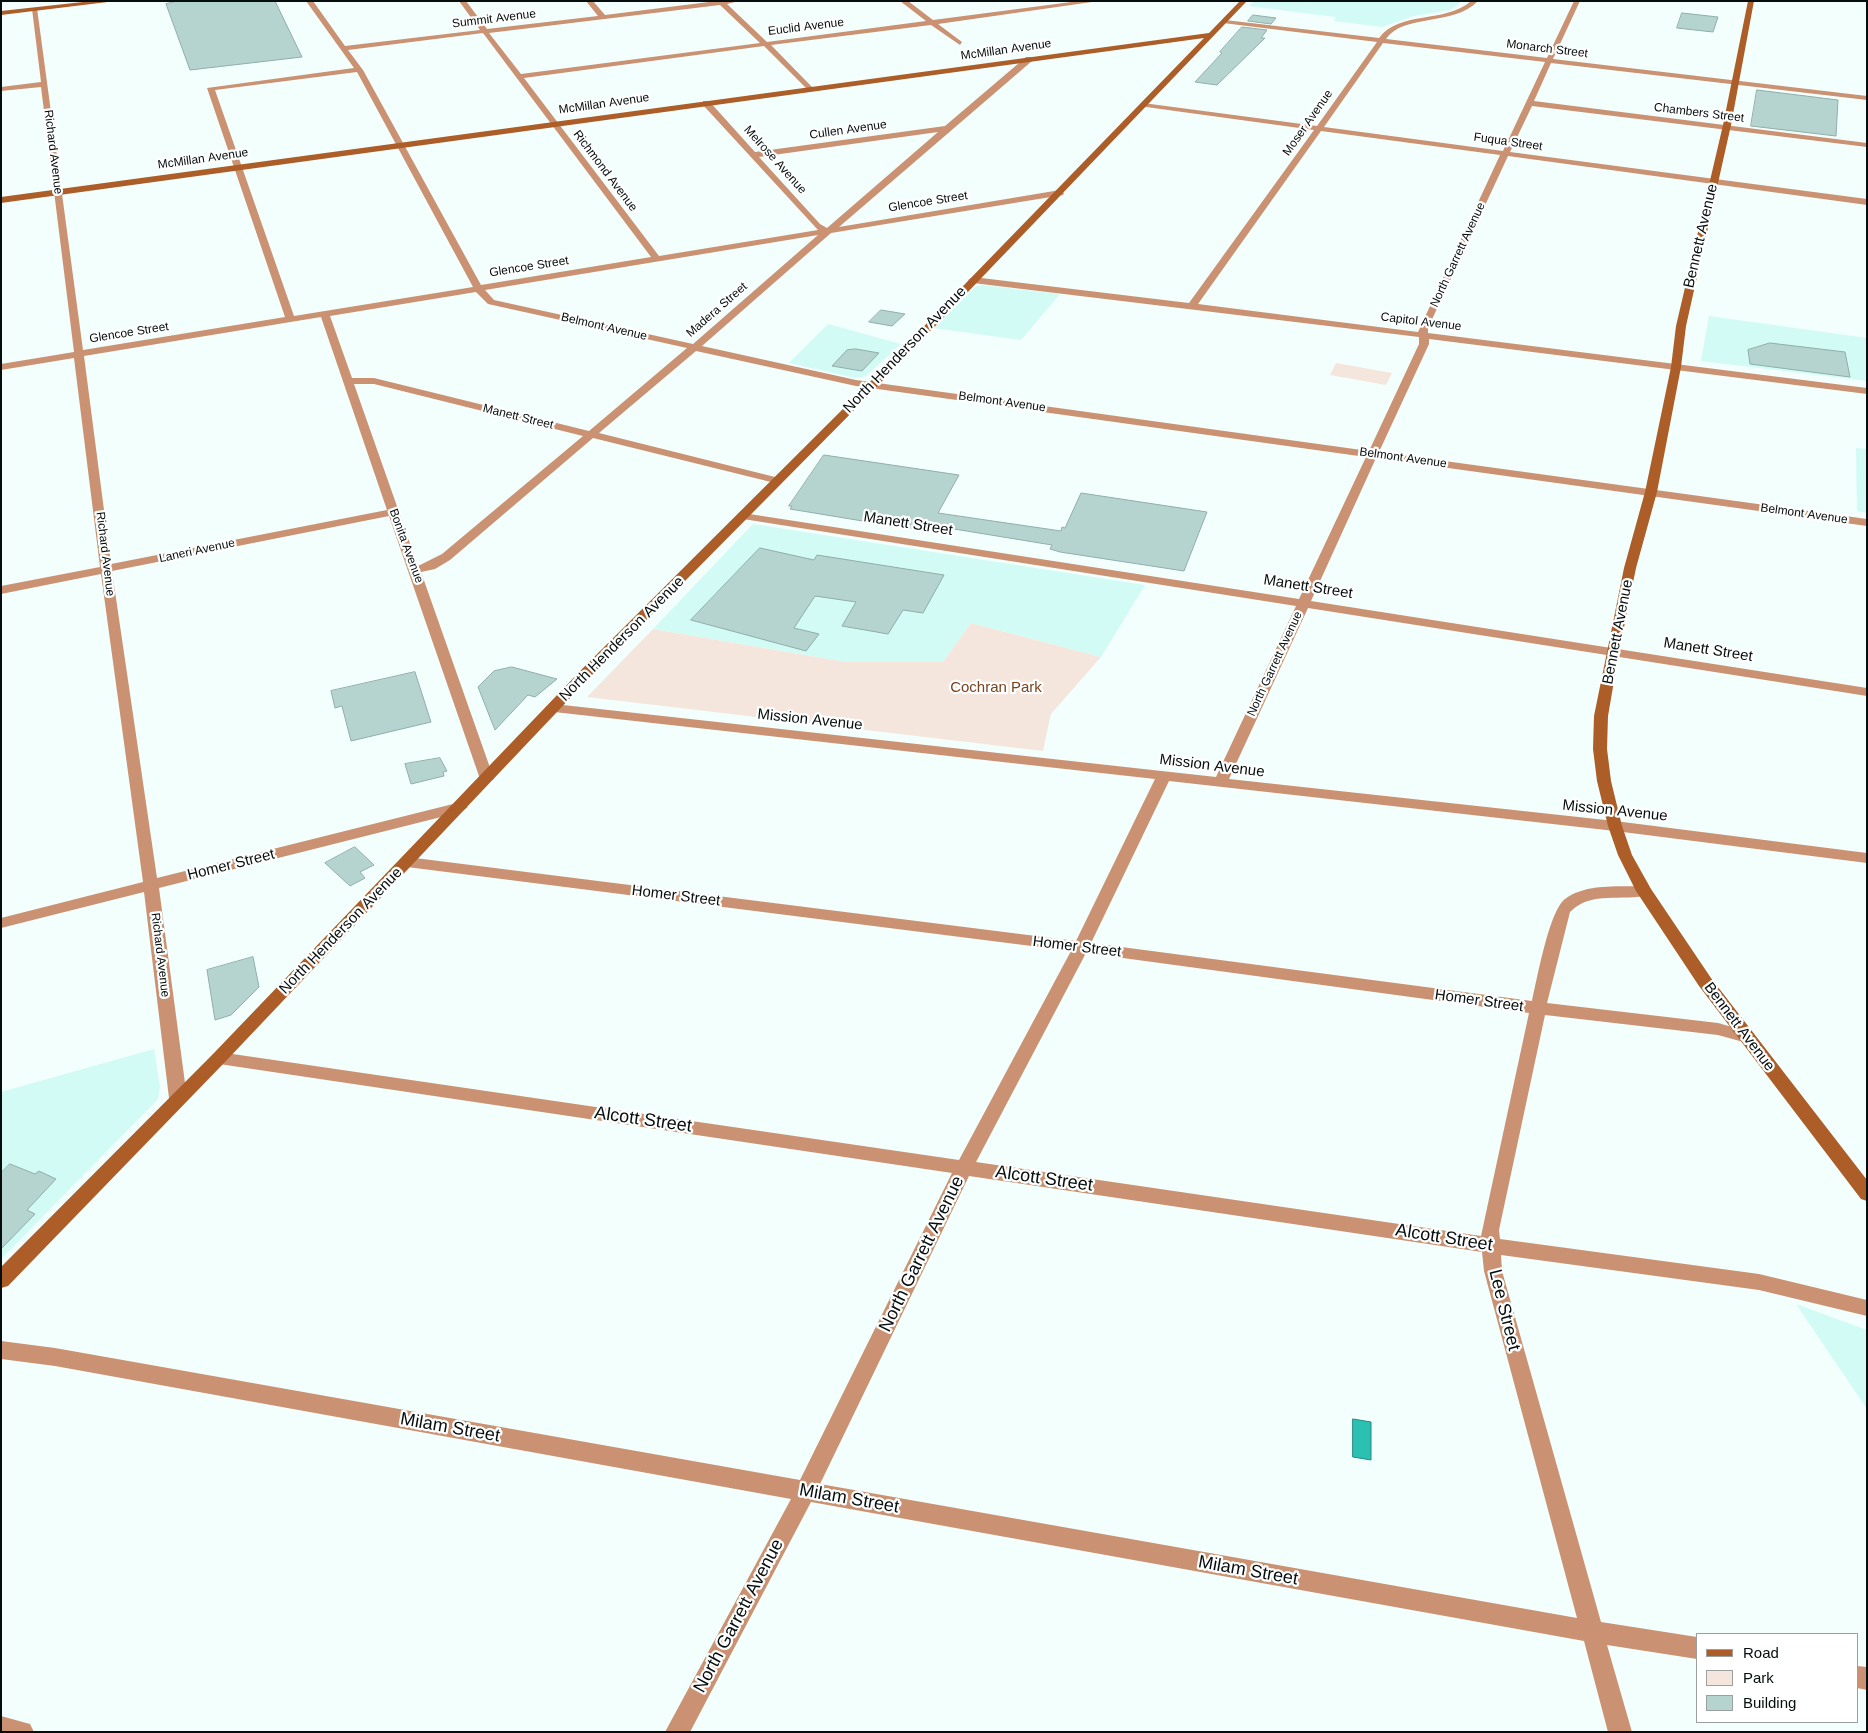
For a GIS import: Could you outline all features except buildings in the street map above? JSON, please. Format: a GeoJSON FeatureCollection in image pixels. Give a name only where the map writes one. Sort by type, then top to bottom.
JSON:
{"type":"FeatureCollection","features":[{"type":"Feature","properties":{"kind":"street"},"geometry":{"type":"LineString","coordinates":[[1,13],[112,1]]}},
{"type":"Feature","properties":{"kind":"street","name":"Belmont Avenue"},"geometry":{"type":"LineString","coordinates":[[310,1],[345,48],[358,70],[478,288],[486,298],[497,304],[796,371],[874,384],[1867,523]]}},
{"type":"Feature","properties":{"kind":"street","name":"Richmond Avenue"},"geometry":{"type":"LineString","coordinates":[[462,1],[657,259]]}},
{"type":"Feature","properties":{"kind":"street"},"geometry":{"type":"LineString","coordinates":[[589,1],[604,17]]}},
{"type":"Feature","properties":{"kind":"street","name":"Summit Avenue"},"geometry":{"type":"LineString","coordinates":[[345,48],[736,1]]}},
{"type":"Feature","properties":{"kind":"street"},"geometry":{"type":"LineString","coordinates":[[902,1],[960,43]]}},
{"type":"Feature","properties":{"kind":"street","name":"Euclid Avenue"},"geometry":{"type":"LineString","coordinates":[[519,76],[1096,1]]}},
{"type":"Feature","properties":{"kind":"street","name":"North Henderson Avenue"},"geometry":{"type":"LineString","coordinates":[[1,1280],[219,1058],[554,708],[744,516],[776,480],[874,384],[973,280],[1146,105],[1244,1]]}},
{"type":"Feature","properties":{"kind":"street","name":"Moser Avenue"},"geometry":{"type":"LineString","coordinates":[[1192,306],[1249,222],[1388,31],[1395,27],[1455,14],[1466,10],[1475,1]]}},
{"type":"Feature","properties":{"kind":"street","name":"North Garrett Avenue"},"geometry":{"type":"LineString","coordinates":[[1220,783],[1424,344],[1423,328],[1577,1]]}},
{"type":"Feature","properties":{"kind":"street","name":"Bennett Avenue"},"geometry":{"type":"LineString","coordinates":[[1751,1],[1736,82],[1681,326],[1676,367],[1651,492],[1630,568],[1613,652],[1601,716],[1600,750],[1604,781],[1615,826],[1625,855],[1644,892],[1683,952],[1867,1194]]}},
{"type":"Feature","properties":{"kind":"street"},"geometry":{"type":"LineString","coordinates":[[721,2],[767,43],[809,89]]}},
{"type":"Feature","properties":{"kind":"street","name":"Richard Avenue"},"geometry":{"type":"LineString","coordinates":[[34,9],[80,354],[106,569],[151,885],[178,1098]]}},
{"type":"Feature","properties":{"kind":"street","name":"Monarch Street"},"geometry":{"type":"LineString","coordinates":[[1225,22],[1867,98]]}},
{"type":"Feature","properties":{"kind":"street","name":"McMillan Avenue"},"geometry":{"type":"LineString","coordinates":[[1,200],[1211,35]]}},
{"type":"Feature","properties":{"kind":"street","name":"Madera Street"},"geometry":{"type":"LineString","coordinates":[[415,570],[431,566],[446,557],[822,238],[826,231],[1029,59]]}},
{"type":"Feature","properties":{"kind":"street"},"geometry":{"type":"LineString","coordinates":[[290,319],[211,88],[358,70]]}},
{"type":"Feature","properties":{"kind":"street"},"geometry":{"type":"LineString","coordinates":[[1,89],[45,84]]}},
{"type":"Feature","properties":{"kind":"street","name":"Melrose Avenue"},"geometry":{"type":"LineString","coordinates":[[706,103],[817,226],[826,231]]}},
{"type":"Feature","properties":{"kind":"street","name":"Chambers Street"},"geometry":{"type":"LineString","coordinates":[[1529,103],[1867,146]]}},
{"type":"Feature","properties":{"kind":"street","name":"Fuqua Street"},"geometry":{"type":"LineString","coordinates":[[1146,105],[1867,202]]}},
{"type":"Feature","properties":{"kind":"street","name":"Cullen Avenue"},"geometry":{"type":"LineString","coordinates":[[753,155],[947,128]]}},
{"type":"Feature","properties":{"kind":"street","name":"Glencoe Street"},"geometry":{"type":"LineString","coordinates":[[1,367],[1060,193]]}},
{"type":"Feature","properties":{"kind":"street","name":"Capitol Avenue"},"geometry":{"type":"LineString","coordinates":[[973,280],[1867,391]]}},
{"type":"Feature","properties":{"kind":"street","name":"Bonita Avenue"},"geometry":{"type":"LineString","coordinates":[[324,313],[487,779]]}},
{"type":"Feature","properties":{"kind":"street","name":"Manett Street"},"geometry":{"type":"LineString","coordinates":[[348,381],[374,381],[776,480]]}},
{"type":"Feature","properties":{"kind":"street","name":"Laneri Avenue"},"geometry":{"type":"LineString","coordinates":[[1,590],[393,512]]}},
{"type":"Feature","properties":{"kind":"street","name":"Manett Street"},"geometry":{"type":"LineString","coordinates":[[744,516],[1867,692]]}},
{"type":"Feature","properties":{"kind":"street","name":"Mission Avenue"},"geometry":{"type":"LineString","coordinates":[[554,708],[1615,826],[1867,858]]}},
{"type":"Feature","properties":{"kind":"street","name":"North Garrett Avenue"},"geometry":{"type":"LineString","coordinates":[[677,1732],[806,1491],[964,1167],[1081,948],[1164,776]]}},
{"type":"Feature","properties":{"kind":"street","name":"Homer Street"},"geometry":{"type":"LineString","coordinates":[[1,923],[461,807]]}},
{"type":"Feature","properties":{"kind":"street","name":"Homer Street"},"geometry":{"type":"LineString","coordinates":[[407,862],[1538,1008],[1711,1028],[1747,1037]]}},
{"type":"Feature","properties":{"kind":"street","name":"Lee Street"},"geometry":{"type":"LineString","coordinates":[[1620,1732],[1493,1271],[1490,1230],[1538,1008],[1563,910],[1570,900],[1594,894],[1644,892]]}},
{"type":"Feature","properties":{"kind":"street","name":"Alcott Street"},"geometry":{"type":"LineString","coordinates":[[219,1058],[1490,1245],[1759,1282],[1867,1308]]}},
{"type":"Feature","properties":{"kind":"street","name":"Milam Street"},"geometry":{"type":"LineString","coordinates":[[1,1350],[806,1491],[1592,1632],[1696,1648]]}},
{"type":"Feature","properties":{"kind":"street"},"geometry":{"type":"LineString","coordinates":[[1,1728],[22,1732]]}},
{"type":"Feature","properties":{"kind":"shaded area"},"geometry":{"type":"Polygon","coordinates":[[[1254,1],[1460,1],[1459,4],[1450,10],[1414,16],[1382,27],[1334,21],[1336,17],[1249,6],[1254,1]]]}},
{"type":"Feature","properties":{"kind":"shaded area"},"geometry":{"type":"Polygon","coordinates":[[[982,285],[1060,294],[1021,340],[933,328],[975,287],[982,285]]]}},
{"type":"Feature","properties":{"kind":"shaded area"},"geometry":{"type":"Polygon","coordinates":[[[1709,316],[1867,338],[1867,381],[1701,361],[1709,316]]]}},
{"type":"Feature","properties":{"kind":"shaded area"},"geometry":{"type":"Polygon","coordinates":[[[828,324],[901,344],[866,376],[855,378],[789,363],[828,324]]]}},
{"type":"Feature","properties":{"kind":"shaded area"},"geometry":{"type":"Polygon","coordinates":[[[1856,448],[1867,449],[1867,513],[1857,511],[1856,448]]]}},
{"type":"Feature","properties":{"kind":"shaded area"},"geometry":{"type":"Polygon","coordinates":[[[753,524],[1145,585],[1101,657],[971,623],[943,662],[846,662],[653,629],[753,524]]]}},
{"type":"Feature","properties":{"kind":"shaded area"},"geometry":{"type":"Polygon","coordinates":[[[154,1049],[160,1087],[158,1099],[1,1259],[1,1092],[154,1049]]]}},
{"type":"Feature","properties":{"kind":"shaded area"},"geometry":{"type":"Polygon","coordinates":[[[1796,1304],[1867,1330],[1867,1409],[1796,1304]]]}},
{"type":"Feature","properties":{"kind":"green space"},"geometry":{"type":"Polygon","coordinates":[[[1336,363],[1392,373],[1386,385],[1330,375],[1336,363]]]}},
{"type":"Feature","properties":{"kind":"green space","name":"Cochran Park"},"geometry":{"type":"Polygon","coordinates":[[[971,623],[1101,657],[1051,714],[1043,751],[587,697],[653,629],[846,662],[943,662],[971,623]]]}},
{"type":"Feature","properties":{"kind":"water"},"geometry":{"type":"Polygon","coordinates":[[[1353,1419],[1371,1422],[1371,1460],[1353,1457],[1353,1419]]]}}]}
